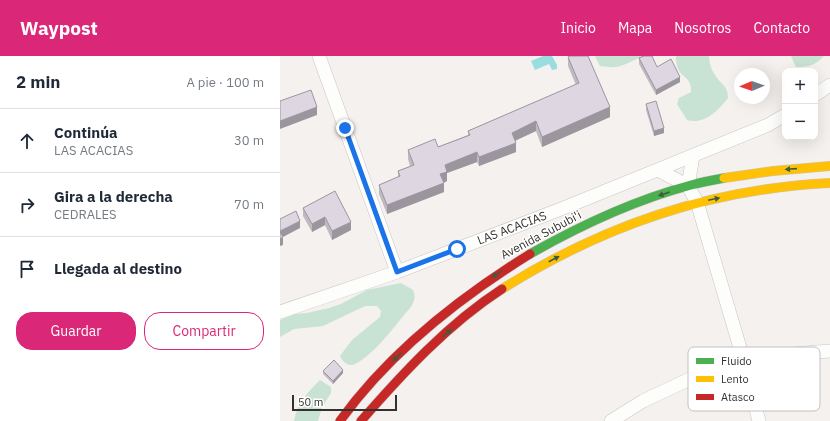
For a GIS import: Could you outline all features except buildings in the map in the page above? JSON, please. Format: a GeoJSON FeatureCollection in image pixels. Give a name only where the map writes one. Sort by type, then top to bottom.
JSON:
{"type":"FeatureCollection","features":[{"type":"Feature","properties":{"kind":"street"},"geometry":{"type":"LineString","coordinates":[[319,56],[397,272]]}},
{"type":"Feature","properties":{"kind":"street"},"geometry":{"type":"LineString","coordinates":[[818,93],[830,85]]}},
{"type":"Feature","properties":{"kind":"street","name":"LAS ACACIAS"},"geometry":{"type":"LineString","coordinates":[[280,312],[397,272],[693,156],[768,125],[782,117]]}},
{"type":"Feature","properties":{"kind":"street"},"geometry":{"type":"LineString","coordinates":[[688,186],[693,156]]}},
{"type":"Feature","properties":{"kind":"street","name":"Avenida Sububi'i"},"geometry":{"type":"LineString","coordinates":[[340,421],[377,376],[417,336],[455,304],[483,283],[534,250],[573,229],[628,206],[688,186],[775,170],[830,166]]}},
{"type":"Feature","properties":{"kind":"street"},"geometry":{"type":"LineString","coordinates":[[658,170],[688,186],[697,202],[740,347]]}},
{"type":"Feature","properties":{"kind":"street"},"geometry":{"type":"LineString","coordinates":[[361,421],[390,388],[432,346],[464,317],[520,278],[566,252],[632,223],[697,202],[776,186],[830,183]]}},
{"type":"Feature","properties":{"kind":"street"},"geometry":{"type":"LineString","coordinates":[[820,353],[830,352]]}},
{"type":"Feature","properties":{"kind":"street"},"geometry":{"type":"LineString","coordinates":[[611,421],[643,401],[688,380]]}},
{"type":"Feature","properties":{"kind":"street"},"geometry":{"type":"LineString","coordinates":[[756,411],[759,421]]}},
{"type":"Feature","properties":{"kind":"green space"},"geometry":{"type":"Polygon","coordinates":[[[595,56],[644,56],[623,65],[607,67],[600,66],[595,56]]]}},
{"type":"Feature","properties":{"kind":"green space"},"geometry":{"type":"Polygon","coordinates":[[[676,56],[709,56],[712,70],[727,90],[728,98],[720,108],[705,119],[693,121],[687,120],[677,104],[679,98],[691,92],[691,87],[690,83],[681,73],[676,64],[676,56]]]}},
{"type":"Feature","properties":{"kind":"green space"},"geometry":{"type":"Polygon","coordinates":[[[791,56],[824,56],[812,65],[796,67],[791,56]]]}},
{"type":"Feature","properties":{"kind":"green space"},"geometry":{"type":"Polygon","coordinates":[[[401,283],[413,290],[414,300],[411,308],[375,349],[355,364],[350,365],[346,363],[340,356],[352,340],[380,317],[381,311],[377,306],[365,306],[323,326],[294,329],[280,337],[280,320],[295,314],[307,313],[341,304],[367,290],[401,283]]]}},
{"type":"Feature","properties":{"kind":"green space"},"geometry":{"type":"Polygon","coordinates":[[[320,380],[331,387],[331,393],[322,407],[318,421],[294,421],[300,403],[320,380]]]}},
{"type":"Feature","properties":{"kind":"water"},"geometry":{"type":"Polygon","coordinates":[[[543,56],[552,56],[557,65],[557,69],[552,70],[549,64],[535,70],[531,61],[543,56]]]}},
{"type":"Feature","properties":{"kind":"traffic: fast"},"geometry":{"type":"LineString","coordinates":[[530,254],[589,223],[649,198],[695,184],[724,178]]}},
{"type":"Feature","properties":{"kind":"traffic: slow"},"geometry":{"type":"LineString","coordinates":[[724,178],[773,171],[830,166]]}},
{"type":"Feature","properties":{"kind":"traffic: slow"},"geometry":{"type":"LineString","coordinates":[[502,289],[540,266],[579,246],[659,214],[700,202],[742,193],[830,183]]}},
{"type":"Feature","properties":{"kind":"traffic: jam"},"geometry":{"type":"LineString","coordinates":[[340,421],[380,372],[427,328],[477,289],[530,254]]}},
{"type":"Feature","properties":{"kind":"traffic: jam"},"geometry":{"type":"LineString","coordinates":[[361,421],[410,367],[445,333],[502,289]]}},
{"type":"Feature","properties":{"kind":"route"},"geometry":{"type":"LineString","coordinates":[[345,128],[397,272],[457,249]]}}]}
